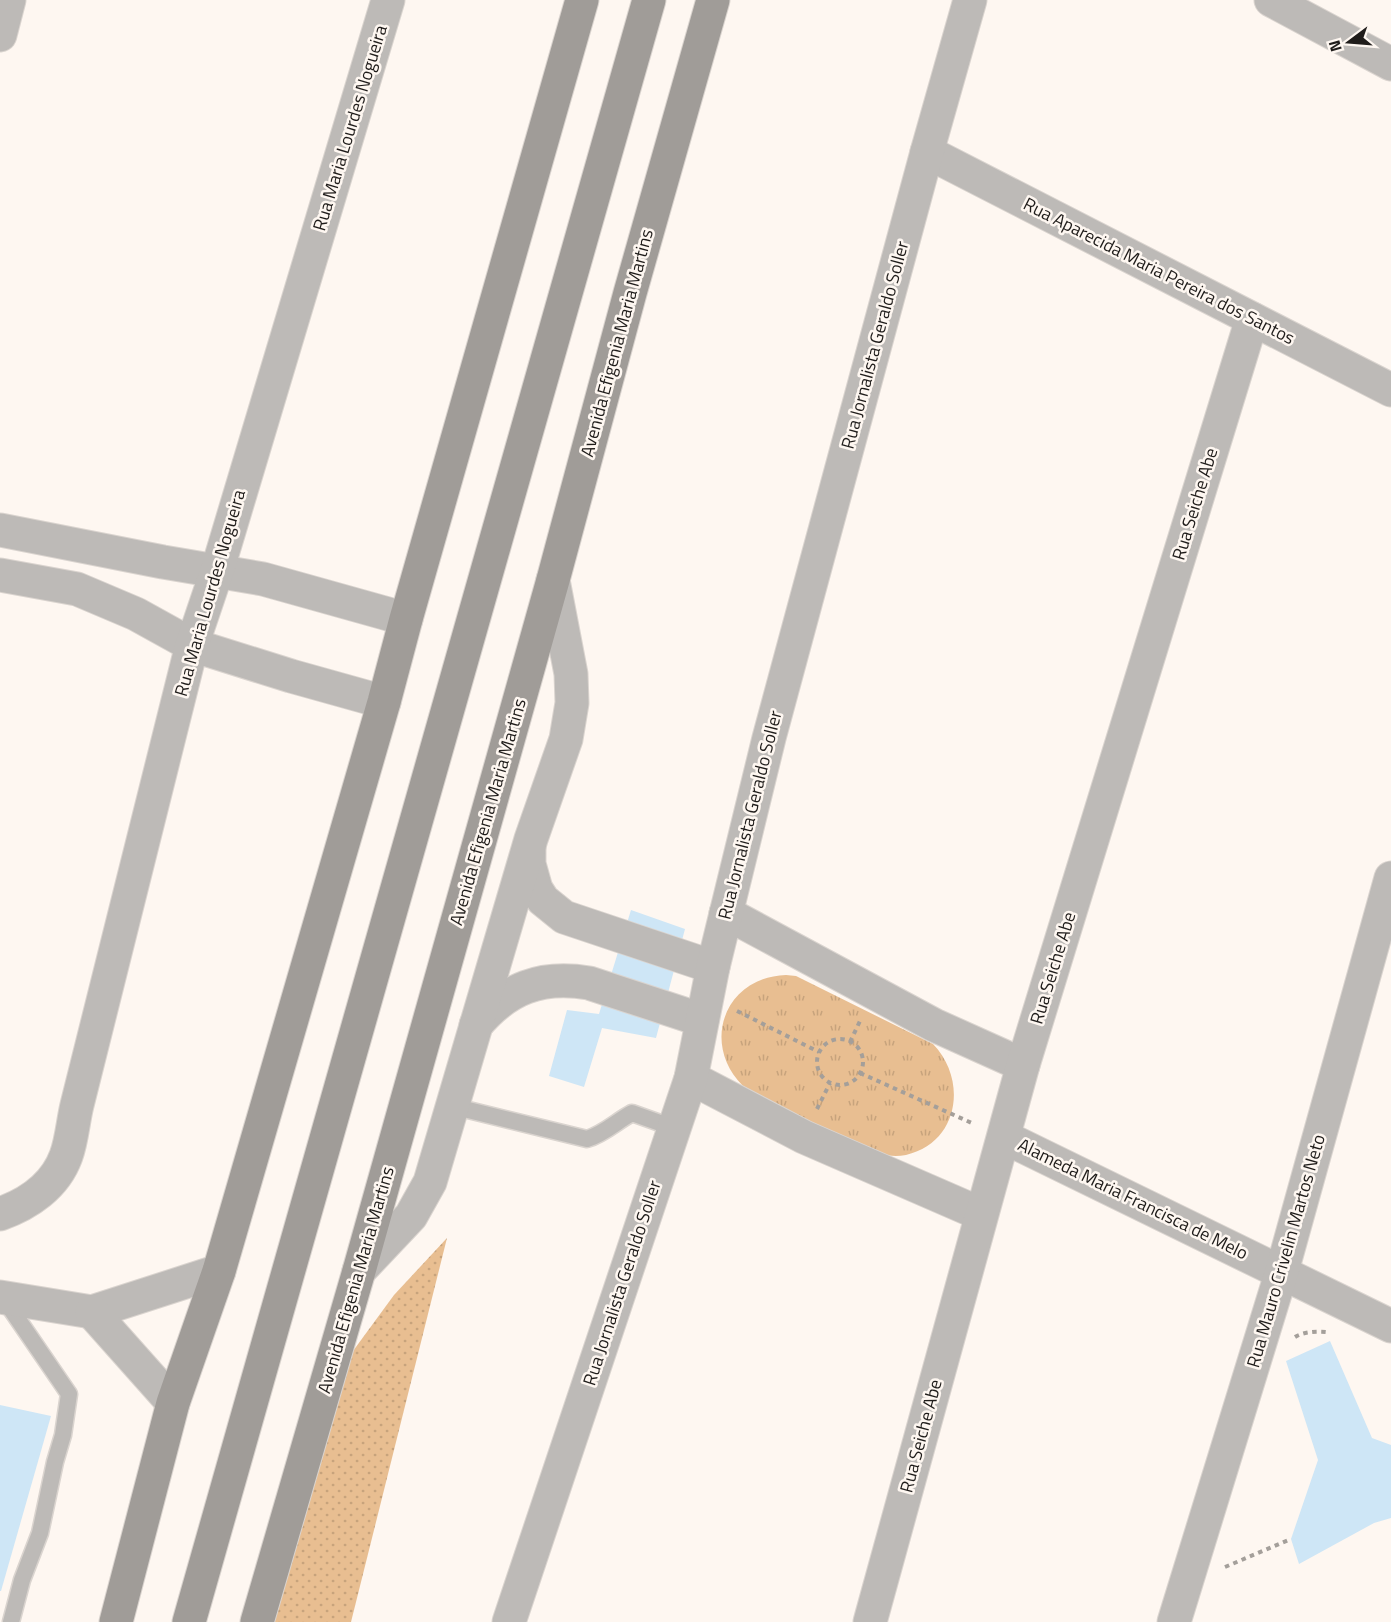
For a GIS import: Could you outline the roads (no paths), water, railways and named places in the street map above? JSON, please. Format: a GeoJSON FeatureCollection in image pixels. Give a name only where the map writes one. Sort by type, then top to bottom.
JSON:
{"type":"FeatureCollection","features":[{"type":"Feature","properties":{"kind":"main road"},"geometry":{"type":"LineString","coordinates":[[116,1622],[173,1403],[219,1271],[384,702],[582,0]]}},
{"type":"Feature","properties":{"kind":"main road"},"geometry":{"type":"LineString","coordinates":[[189,1622],[649,0]]}},
{"type":"Feature","properties":{"kind":"main road","name":"Avenida Efigenia Maria Martins"},"geometry":{"type":"LineString","coordinates":[[257,1622],[359,1271],[554,580],[630,293],[713,0]]}},
{"type":"Feature","properties":{"kind":"street"},"geometry":{"type":"LineString","coordinates":[[0,35],[9,0]]}},
{"type":"Feature","properties":{"kind":"street","name":"Rua Maria Lourdes Nogueira"},"geometry":{"type":"LineString","coordinates":[[0,1214],[15,1209],[46,1188],[58,1172],[66,1155],[192,645],[217,571],[388,0]]}},
{"type":"Feature","properties":{"kind":"street","name":"Rua Jornalista Geraldo Soller"},"geometry":{"type":"LineString","coordinates":[[509,1622],[691,1078],[707,994],[769,738],[970,0]]}},
{"type":"Feature","properties":{"kind":"street"},"geometry":{"type":"LineString","coordinates":[[1271,0],[1391,64]]}},
{"type":"Feature","properties":{"kind":"street","name":"Rua Aparecida Maria Pereira dos Santos"},"geometry":{"type":"LineString","coordinates":[[927,152],[1391,390]]}},
{"type":"Feature","properties":{"kind":"street","name":"Rua Seiche Abe"},"geometry":{"type":"LineString","coordinates":[[870,1622],[1023,1065],[1252,319]]}},
{"type":"Feature","properties":{"kind":"street"},"geometry":{"type":"LineString","coordinates":[[0,530],[263,579],[406,619]]}},
{"type":"Feature","properties":{"kind":"street"},"geometry":{"type":"LineString","coordinates":[[0,574],[77,589],[136,614],[192,645],[384,702]]}},
{"type":"Feature","properties":{"kind":"street"},"geometry":{"type":"LineString","coordinates":[[359,1271],[411,1216],[433,1173],[531,839],[566,739],[572,703],[571,674],[554,580]]}},
{"type":"Feature","properties":{"kind":"street"},"geometry":{"type":"LineString","coordinates":[[531,839],[529,864],[536,889],[543,900],[564,917],[707,994]]}},
{"type":"Feature","properties":{"kind":"street","name":"Rua Mauro Crivelin Martos Neto"},"geometry":{"type":"LineString","coordinates":[[1174,1622],[1282,1271],[1391,878]]}},
{"type":"Feature","properties":{"kind":"street"},"geometry":{"type":"LineString","coordinates":[[726,913],[934,1025],[1023,1065]]}},
{"type":"Feature","properties":{"kind":"street"},"geometry":{"type":"LineString","coordinates":[[476,1025],[488,1011],[517,990],[552,980],[707,994]]}},
{"type":"Feature","properties":{"kind":"street"},"geometry":{"type":"LineString","coordinates":[[691,1078],[804,1137],[981,1214]]}},
{"type":"Feature","properties":{"kind":"street","name":"Alameda Maria Francisca de Melo"},"geometry":{"type":"LineString","coordinates":[[1004,1137],[1391,1326]]}},
{"type":"Feature","properties":{"kind":"street"},"geometry":{"type":"LineString","coordinates":[[2,1298],[92,1312],[219,1271]]}},
{"type":"Feature","properties":{"kind":"street"},"geometry":{"type":"LineString","coordinates":[[92,1312],[173,1403]]}},
{"type":"Feature","properties":{"kind":"lane"},"geometry":{"type":"LineString","coordinates":[[452,1106],[587,1139],[600,1135],[614,1123],[632,1113],[674,1128]]}},
{"type":"Feature","properties":{"kind":"lane"},"geometry":{"type":"LineString","coordinates":[[2,1298],[69,1394],[63,1435],[54,1462],[40,1533],[22,1580],[11,1622]]}}]}
